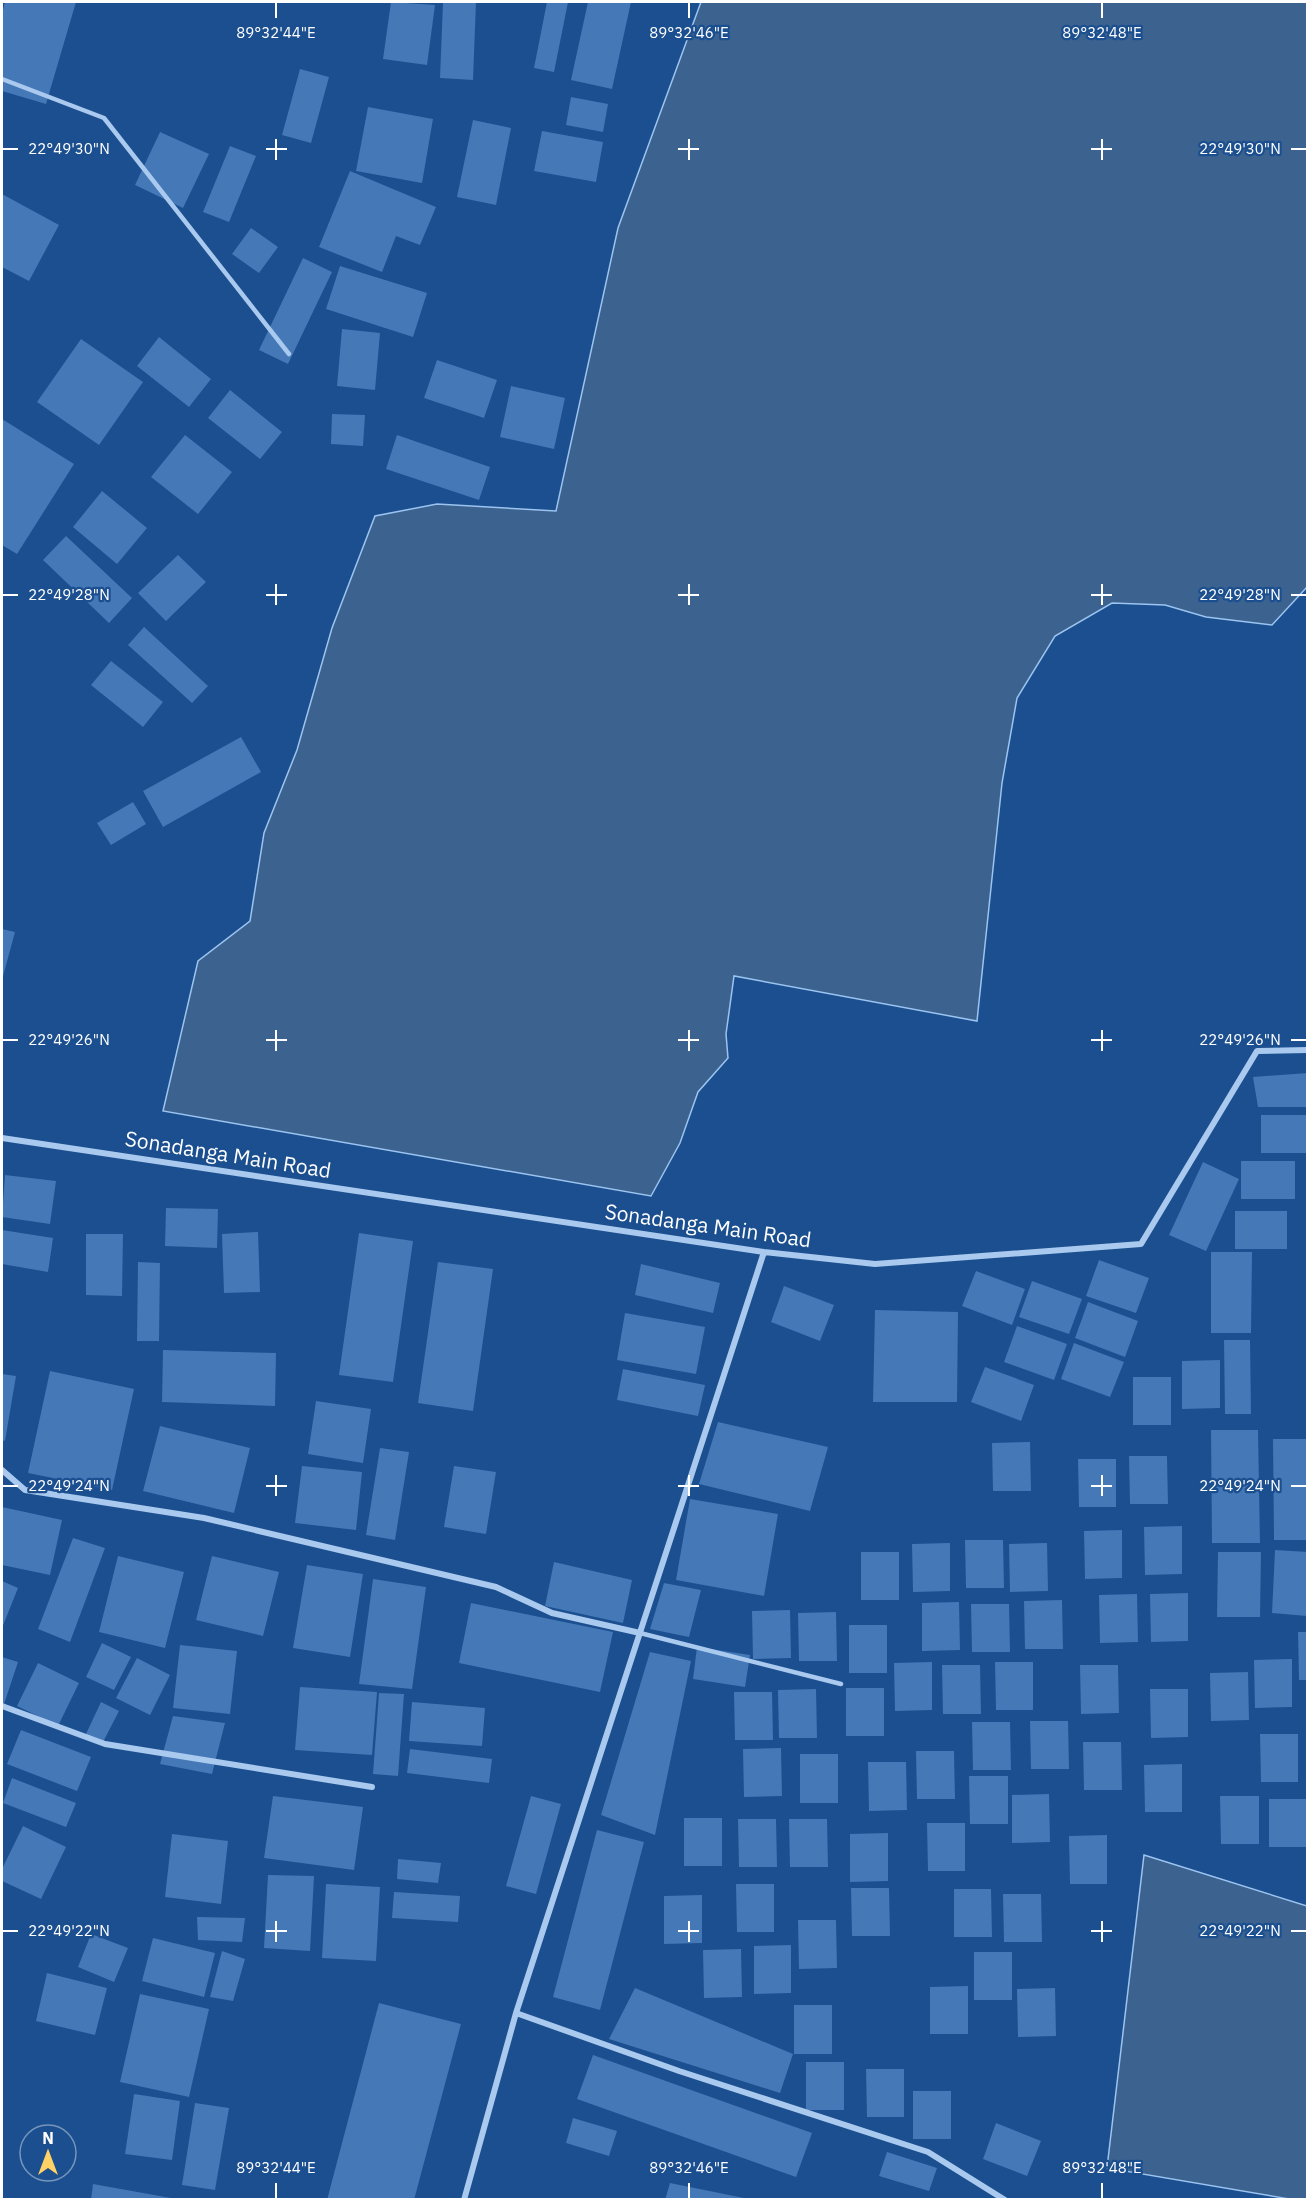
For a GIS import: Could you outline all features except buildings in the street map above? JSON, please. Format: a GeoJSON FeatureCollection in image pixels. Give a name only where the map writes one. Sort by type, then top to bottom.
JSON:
{"type":"FeatureCollection","features":[{"type":"Feature","properties":{"kind":"street","name":"Sonadanga Main Road"},"geometry":{"type":"LineString","coordinates":[[2,1138],[764,1252],[876,1264],[1141,1244],[1257,1051],[1308,1050]]}},
{"type":"Feature","properties":{"kind":"street"},"geometry":{"type":"LineString","coordinates":[[464,2199],[516,2013],[764,1252]]}},
{"type":"Feature","properties":{"kind":"street"},"geometry":{"type":"LineString","coordinates":[[2,1470],[25,1490],[204,1518],[496,1587],[552,1613],[640,1633]]}},
{"type":"Feature","properties":{"kind":"street"},"geometry":{"type":"LineString","coordinates":[[2,1706],[105,1744],[372,1786]]}},
{"type":"Feature","properties":{"kind":"street"},"geometry":{"type":"LineString","coordinates":[[516,2013],[679,2071],[928,2152],[1005,2199]]}},
{"type":"Feature","properties":{"kind":"lane"},"geometry":{"type":"LineString","coordinates":[[2,79],[104,118],[289,354]]}},
{"type":"Feature","properties":{"kind":"lane"},"geometry":{"type":"LineString","coordinates":[[640,1633],[841,1684]]}},
{"type":"Feature","properties":{"kind":"water"},"geometry":{"type":"Polygon","coordinates":[[[701,2],[1307,2],[1307,587],[1272,625],[1206,617],[1165,605],[1112,603],[1055,636],[1017,698],[1002,783],[977,1021],[734,976],[726,1034],[728,1058],[698,1092],[680,1143],[651,1196],[163,1111],[198,961],[250,921],[264,833],[297,750],[332,628],[375,516],[437,504],[556,511],[618,228],[701,2]]]}},
{"type":"Feature","properties":{"kind":"water"},"geometry":{"type":"Polygon","coordinates":[[[1144,1855],[1307,1906],[1307,2199],[1289,2199],[1107,2168],[1144,1855]]]}}]}
